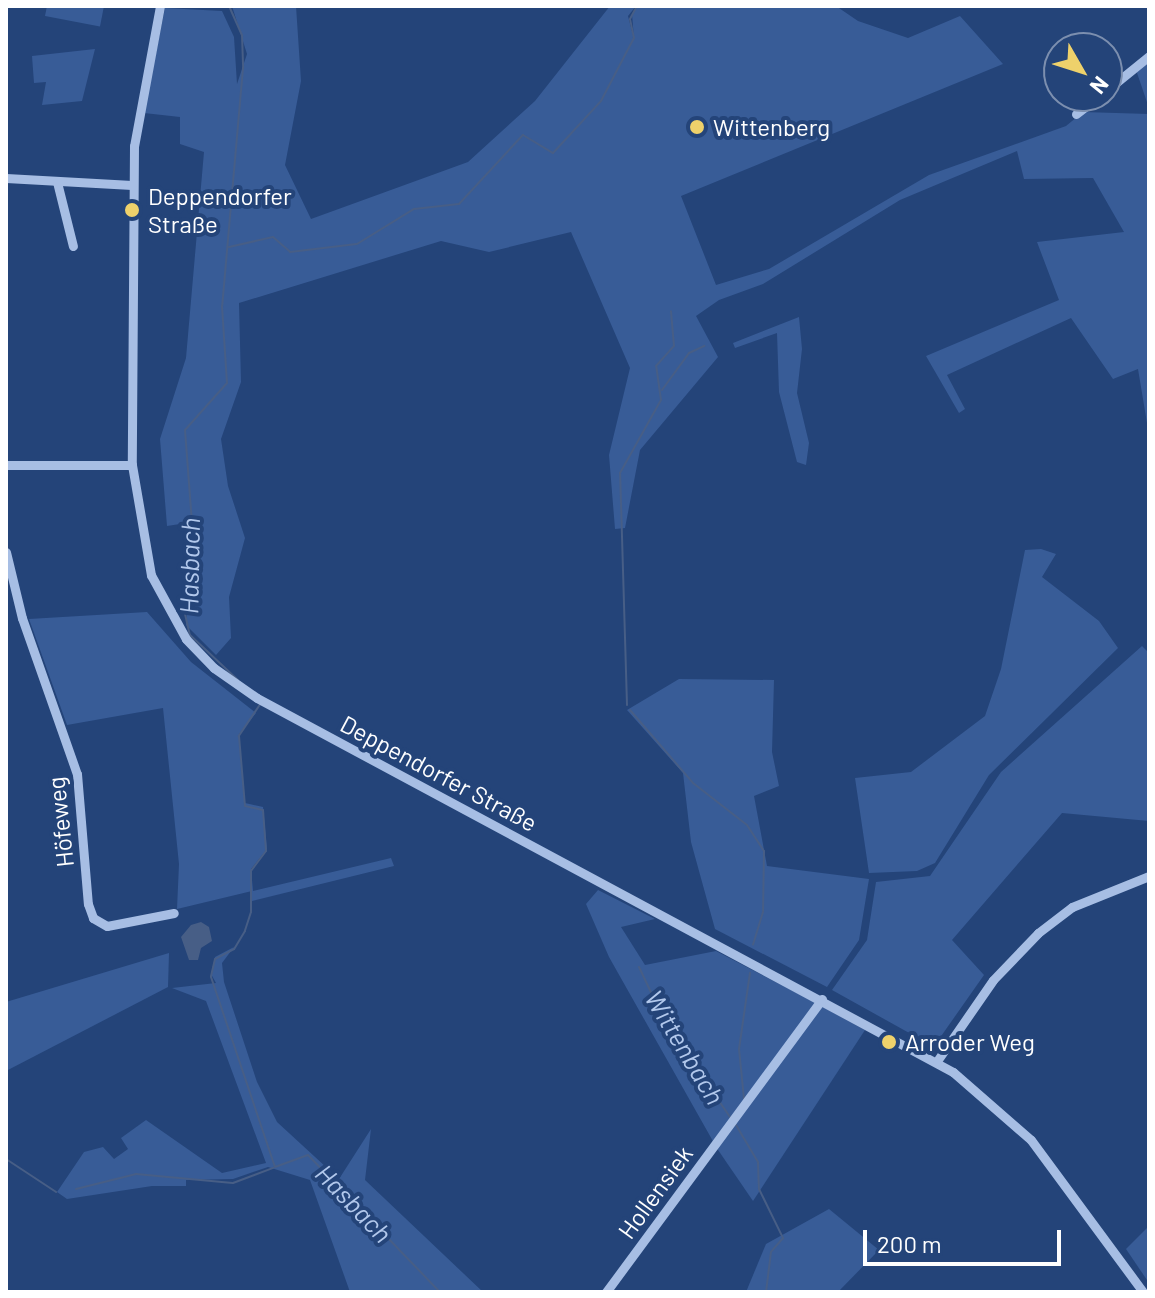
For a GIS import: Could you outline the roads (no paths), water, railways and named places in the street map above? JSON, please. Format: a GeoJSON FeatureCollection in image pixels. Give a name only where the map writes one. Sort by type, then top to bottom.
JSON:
{"type":"FeatureCollection","features":[{"type":"Feature","properties":{"kind":"street","name":"Deppendorfer Straße"},"geometry":{"type":"LineString","coordinates":[[160,6],[140,105],[132,185],[132,465],[143,546],[164,605],[200,654],[261,700],[937,1061],[1031,1140],[1143,1292]]}},
{"type":"Feature","properties":{"kind":"street"},"geometry":{"type":"LineString","coordinates":[[1123,77],[1149,56]]}},
{"type":"Feature","properties":{"kind":"street"},"geometry":{"type":"LineString","coordinates":[[6,178],[132,185]]}},
{"type":"Feature","properties":{"kind":"street"},"geometry":{"type":"LineString","coordinates":[[57,182],[73,246]]}},
{"type":"Feature","properties":{"kind":"street"},"geometry":{"type":"LineString","coordinates":[[6,465],[132,465]]}},
{"type":"Feature","properties":{"kind":"street","name":"Höfeweg"},"geometry":{"type":"LineString","coordinates":[[6,552],[22,618],[77,774],[88,904],[93,918],[107,926],[174,913]]}},
{"type":"Feature","properties":{"kind":"street"},"geometry":{"type":"LineString","coordinates":[[937,1061],[993,980],[1038,933],[1083,901],[1149,876]]}},
{"type":"Feature","properties":{"kind":"street","name":"Hollensiek"},"geometry":{"type":"LineString","coordinates":[[606,1292],[822,999]]}},
{"type":"Feature","properties":{"kind":"waterway","name":"Hasbach"},"geometry":{"type":"LineString","coordinates":[[229,6],[242,35],[243,68],[222,306],[227,383],[185,430],[192,524],[185,614],[190,635],[238,680]]}},
{"type":"Feature","properties":{"kind":"waterway"},"geometry":{"type":"LineString","coordinates":[[229,247],[273,237],[290,252],[357,244],[414,209],[459,204],[523,135],[553,153],[601,101],[634,38],[630,19],[637,6]]}},
{"type":"Feature","properties":{"kind":"waterway","name":"Wittenbach"},"geometry":{"type":"LineString","coordinates":[[627,705],[620,473],[661,400],[656,366],[674,346],[671,311]]}},
{"type":"Feature","properties":{"kind":"waterway","name":"Wittenbach"},"geometry":{"type":"LineString","coordinates":[[662,390],[689,353],[704,346]]}},
{"type":"Feature","properties":{"kind":"waterway","name":"Hasbach"},"geometry":{"type":"LineString","coordinates":[[261,703],[239,736],[245,806],[263,810],[266,851],[251,871],[251,912],[245,931],[234,949],[215,959],[211,977],[275,1167],[308,1155],[440,1292]]}},
{"type":"Feature","properties":{"kind":"waterway","name":"Wittenbach"},"geometry":{"type":"LineString","coordinates":[[630,710],[693,783],[747,825],[764,851],[763,912],[753,944]]}},
{"type":"Feature","properties":{"kind":"waterway","name":"Wittenbach"},"geometry":{"type":"LineString","coordinates":[[639,967],[664,1020],[730,1117]]}},
{"type":"Feature","properties":{"kind":"waterway","name":"Wittenbach"},"geometry":{"type":"LineString","coordinates":[[744,1099],[739,1049],[750,973]]}},
{"type":"Feature","properties":{"kind":"waterway","name":"Wittenbach"},"geometry":{"type":"LineString","coordinates":[[736,1125],[758,1162],[759,1189],[783,1238],[771,1252],[766,1292]]}},
{"type":"Feature","properties":{"kind":"waterway"},"geometry":{"type":"LineString","coordinates":[[6,1159],[56,1192]]}},
{"type":"Feature","properties":{"kind":"waterway"},"geometry":{"type":"LineString","coordinates":[[76,1189],[136,1174],[233,1183],[273,1168]]}},
{"type":"Feature","properties":{"kind":"place","name":"Wittenberg"},"geometry":{"type":"Point","coordinates":[697,127]}},
{"type":"Feature","properties":{"kind":"place","name":"Deppendorfer Straße"},"geometry":{"type":"Point","coordinates":[132,210]}},
{"type":"Feature","properties":{"kind":"place","name":"Arroder Weg"},"geometry":{"type":"Point","coordinates":[889,1042]}}]}
